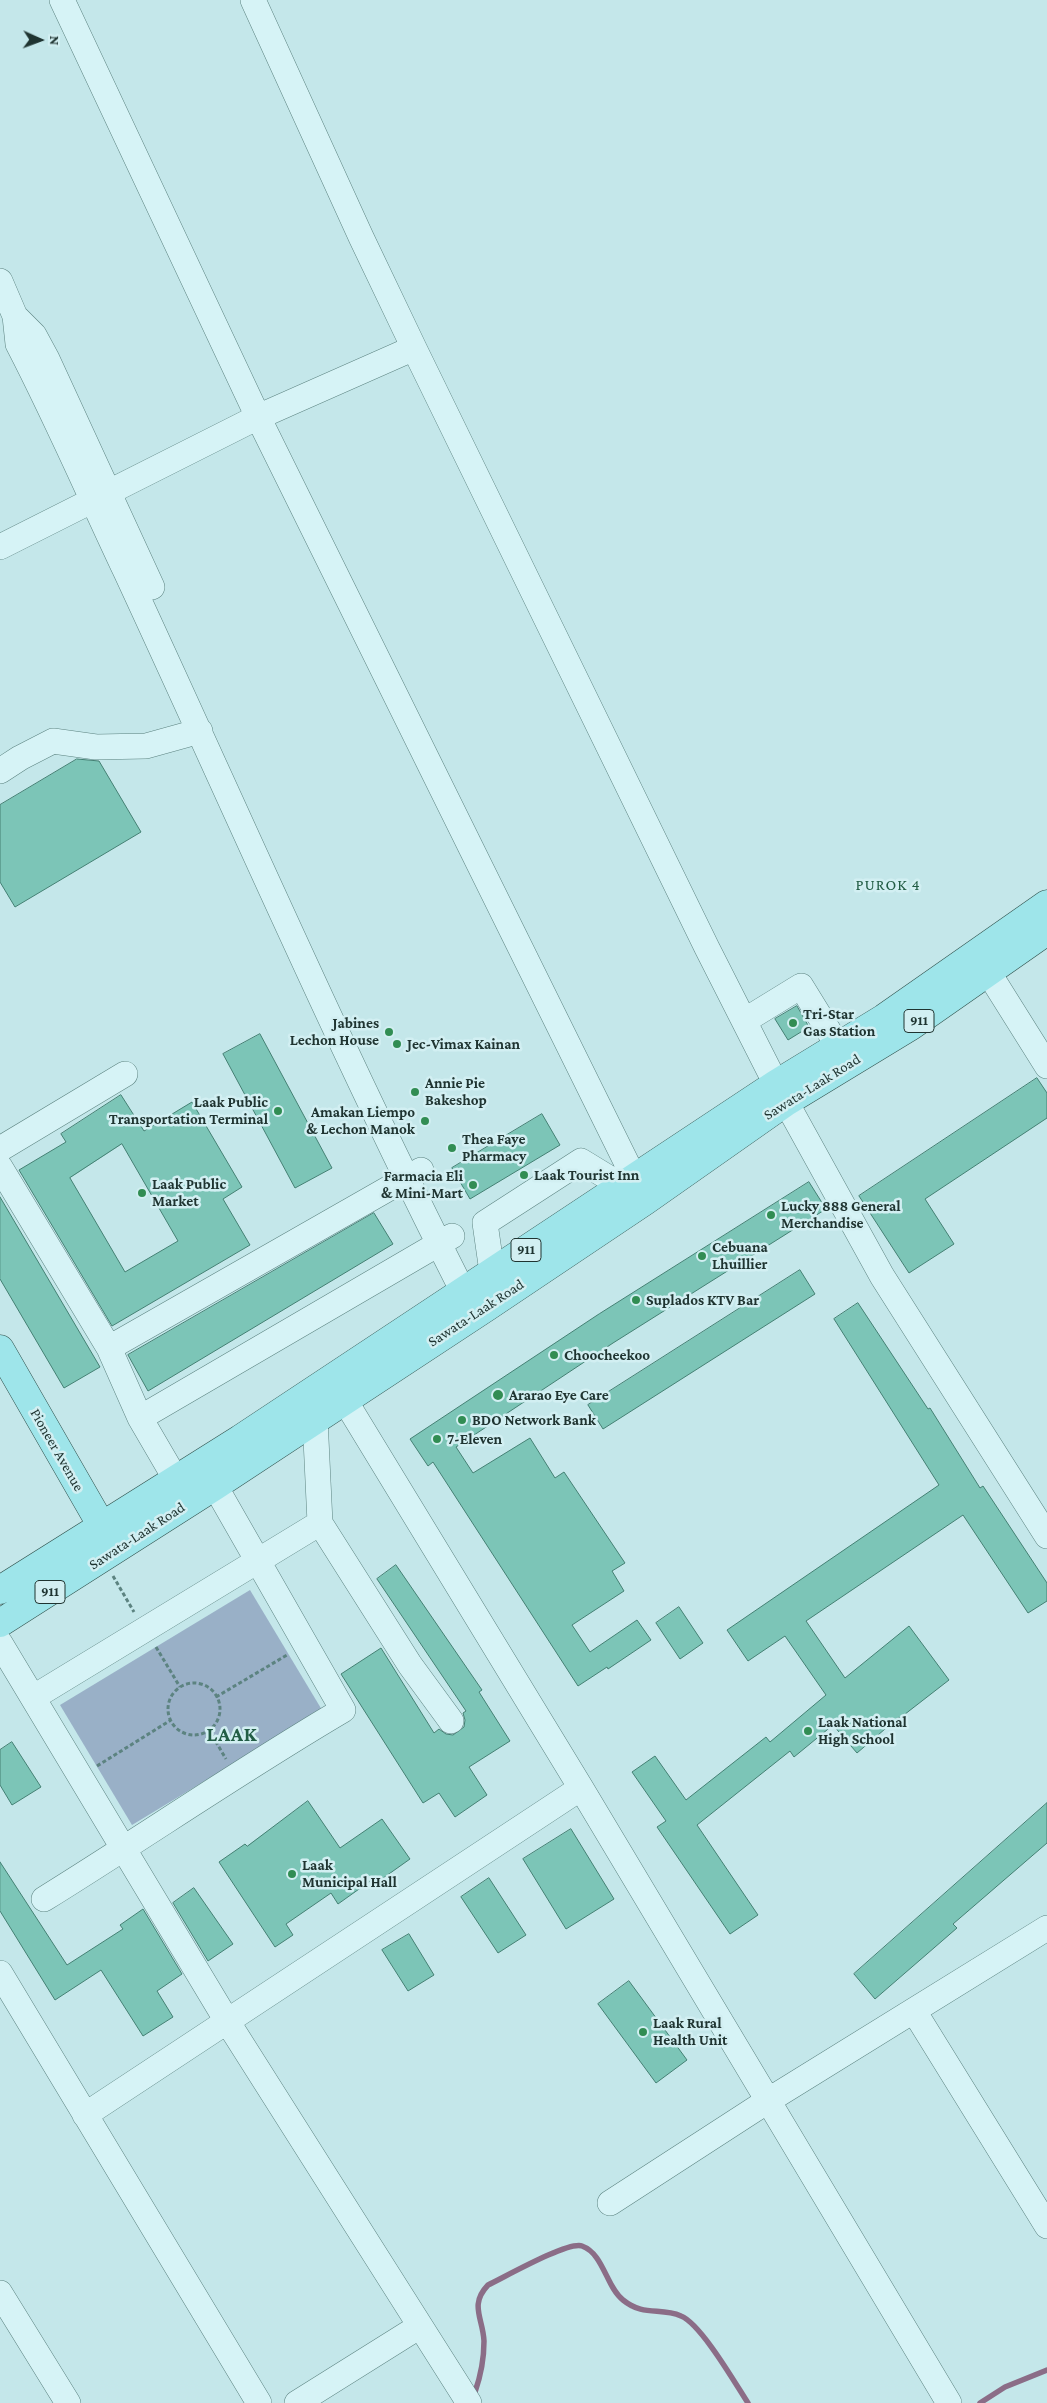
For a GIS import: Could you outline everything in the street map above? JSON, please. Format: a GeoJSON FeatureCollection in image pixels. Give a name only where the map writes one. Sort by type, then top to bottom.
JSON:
{"type":"FeatureCollection","features":[{"type":"Feature","properties":{"kind":"main road","name":"Sawata-Laak Road"},"geometry":{"type":"LineString","coordinates":[[0,1590],[175,1478],[478,1294],[634,1188],[781,1093],[911,1026],[1047,904]]}},
{"type":"Feature","properties":{"kind":"main road","name":"Sawata-Laak Road"},"geometry":{"type":"LineString","coordinates":[[781,1093],[838,1046],[982,964],[1047,931]]}},
{"type":"Feature","properties":{"kind":"main road","name":"Sawata-Laak Road"},"geometry":{"type":"LineString","coordinates":[[0,1623],[215,1486],[344,1399],[478,1294]]}},
{"type":"Feature","properties":{"kind":"main road","name":"Pioneer Avenue"},"geometry":{"type":"LineString","coordinates":[[0,1350],[94,1531]]}},
{"type":"Feature","properties":{"kind":"main road","name":"Pioneer Avenue"},"geometry":{"type":"LineString","coordinates":[[0,1386],[108,1555]]}},
{"type":"Feature","properties":{"kind":"street"},"geometry":{"type":"LineString","coordinates":[[62,0],[258,417],[634,1188]]}},
{"type":"Feature","properties":{"kind":"street"},"geometry":{"type":"LineString","coordinates":[[253,0],[414,348],[781,1093],[882,1276],[1047,1536]]}},
{"type":"Feature","properties":{"kind":"street"},"geometry":{"type":"LineString","coordinates":[[0,281],[15,316],[34,335],[47,359],[100,497],[200,731],[445,1240],[478,1294]]}},
{"type":"Feature","properties":{"kind":"street"},"geometry":{"type":"LineString","coordinates":[[0,547],[258,417],[414,348]]}},
{"type":"Feature","properties":{"kind":"street"},"geometry":{"type":"LineString","coordinates":[[100,497],[297,905],[414,1174]]}},
{"type":"Feature","properties":{"kind":"street"},"geometry":{"type":"LineString","coordinates":[[0,770],[53,742],[96,747],[146,746],[200,731]]}},
{"type":"Feature","properties":{"kind":"street"},"geometry":{"type":"LineString","coordinates":[[982,964],[1047,1066]]}},
{"type":"Feature","properties":{"kind":"street"},"geometry":{"type":"LineString","coordinates":[[744,1021],[801,986],[838,1046]]}},
{"type":"Feature","properties":{"kind":"street"},"geometry":{"type":"LineString","coordinates":[[0,1150],[126,1074]]}},
{"type":"Feature","properties":{"kind":"street"},"geometry":{"type":"LineString","coordinates":[[478,1294],[485,1223],[581,1161],[634,1188]]}},
{"type":"Feature","properties":{"kind":"street"},"geometry":{"type":"LineString","coordinates":[[0,1167],[109,1348],[140,1418],[175,1478]]}},
{"type":"Feature","properties":{"kind":"street"},"geometry":{"type":"LineString","coordinates":[[109,1348],[414,1174]]}},
{"type":"Feature","properties":{"kind":"street"},"geometry":{"type":"LineString","coordinates":[[140,1418],[445,1240]]}},
{"type":"Feature","properties":{"kind":"street"},"geometry":{"type":"LineString","coordinates":[[344,1399],[581,1788],[949,2403]]}},
{"type":"Feature","properties":{"kind":"street"},"geometry":{"type":"LineString","coordinates":[[315,1418],[320,1523],[410,1665],[451,1721]]}},
{"type":"Feature","properties":{"kind":"street"},"geometry":{"type":"LineString","coordinates":[[44,1899],[124,1850],[236,1775],[343,1710],[215,1486]]}},
{"type":"Feature","properties":{"kind":"street"},"geometry":{"type":"LineString","coordinates":[[34,1697],[320,1523]]}},
{"type":"Feature","properties":{"kind":"street"},"geometry":{"type":"LineString","coordinates":[[0,1643],[227,2021],[469,2403]]}},
{"type":"Feature","properties":{"kind":"street"},"geometry":{"type":"LineString","coordinates":[[85,2115],[581,1788]]}},
{"type":"Feature","properties":{"kind":"street"},"geometry":{"type":"LineString","coordinates":[[610,2203],[769,2100],[1047,1928]]}},
{"type":"Feature","properties":{"kind":"street"},"geometry":{"type":"LineString","coordinates":[[0,1973],[259,2403]]}},
{"type":"Feature","properties":{"kind":"street"},"geometry":{"type":"LineString","coordinates":[[914,2011],[1047,2226]]}},
{"type":"Feature","properties":{"kind":"street"},"geometry":{"type":"LineString","coordinates":[[0,2293],[68,2403]]}},
{"type":"Feature","properties":{"kind":"street"},"geometry":{"type":"LineString","coordinates":[[297,2403],[420,2326]]}},
{"type":"Feature","properties":{"kind":"path"},"geometry":{"type":"LineString","coordinates":[[216,1697],[305,1644]]}},
{"type":"Feature","properties":{"kind":"path"},"geometry":{"type":"LineString","coordinates":[[196,1683],[204,1685],[216,1697],[219,1713],[217,1721],[208,1730],[197,1735],[181,1732],[171,1720],[168,1706],[170,1698],[180,1687],[196,1683]]}},
{"type":"Feature","properties":{"kind":"path"},"geometry":{"type":"LineString","coordinates":[[80,1776],[171,1720]]}},
{"type":"Feature","properties":{"kind":"path"},"geometry":{"type":"LineString","coordinates":[[208,1730],[236,1775]]}},
{"type":"Feature","properties":{"kind":"shaded area"},"geometry":{"type":"Polygon","coordinates":[[[250,1590],[322,1710],[132,1825],[60,1705],[250,1590]]]}},
{"type":"Feature","properties":{"kind":"building"},"geometry":{"type":"Polygon","coordinates":[[[77,759],[99,761],[141,832],[15,907],[0,882],[0,805],[77,759]]]}},
{"type":"Feature","properties":{"kind":"building","name":"Tri-Star Gas Station"},"geometry":{"type":"Polygon","coordinates":[[[797,1006],[809,1027],[788,1040],[775,1019],[797,1006]]]}},
{"type":"Feature","properties":{"kind":"building","name":"Laak Public Transportation Terminal"},"geometry":{"type":"Polygon","coordinates":[[[260,1034],[332,1168],[295,1188],[223,1054],[260,1034]]]}},
{"type":"Feature","properties":{"kind":"building"},"geometry":{"type":"Polygon","coordinates":[[[1037,1078],[1047,1093],[1047,1118],[925,1199],[954,1244],[909,1273],[859,1196],[1037,1078]]]}},
{"type":"Feature","properties":{"kind":"building"},"geometry":{"type":"Polygon","coordinates":[[[121,1095],[144,1131],[192,1102],[242,1187],[223,1199],[250,1245],[112,1326],[19,1170],[66,1142],[61,1134],[121,1095]],[[122,1144],[70,1178],[125,1272],[178,1241],[122,1144]]]}},
{"type":"Feature","properties":{"kind":"building"},"geometry":{"type":"Polygon","coordinates":[[[542,1114],[560,1145],[470,1199],[452,1168],[542,1114]]]}},
{"type":"Feature","properties":{"kind":"building"},"geometry":{"type":"Polygon","coordinates":[[[809,1182],[826,1209],[613,1343],[456,1447],[473,1473],[530,1438],[555,1478],[564,1472],[625,1563],[612,1571],[624,1591],[572,1625],[590,1652],[637,1620],[651,1640],[608,1669],[607,1667],[578,1686],[433,1462],[428,1466],[410,1439],[599,1314],[809,1182]]]}},
{"type":"Feature","properties":{"kind":"building"},"geometry":{"type":"Polygon","coordinates":[[[0,1197],[100,1367],[64,1388],[0,1279],[0,1197]]]}},
{"type":"Feature","properties":{"kind":"building"},"geometry":{"type":"Polygon","coordinates":[[[374,1213],[393,1244],[148,1391],[128,1355],[374,1213]]]}},
{"type":"Feature","properties":{"kind":"building"},"geometry":{"type":"Polygon","coordinates":[[[800,1270],[815,1294],[603,1429],[588,1405],[800,1270]]]}},
{"type":"Feature","properties":{"kind":"building"},"geometry":{"type":"Polygon","coordinates":[[[858,1303],[928,1409],[930,1408],[980,1488],[983,1486],[1047,1583],[1047,1601],[1028,1613],[963,1515],[806,1621],[845,1678],[909,1626],[949,1680],[899,1717],[857,1753],[833,1725],[794,1757],[790,1751],[697,1825],[758,1915],[730,1934],[657,1827],[666,1821],[632,1772],[655,1756],[686,1800],[766,1737],[770,1742],[826,1695],[785,1636],[748,1661],[727,1630],[939,1485],[834,1319],[858,1303]]]}},
{"type":"Feature","properties":{"kind":"building"},"geometry":{"type":"Polygon","coordinates":[[[396,1565],[482,1690],[479,1692],[510,1741],[469,1767],[487,1795],[455,1817],[439,1793],[423,1803],[341,1674],[381,1648],[434,1733],[439,1729],[446,1734],[453,1735],[464,1727],[463,1713],[466,1711],[377,1579],[396,1565]]]}},
{"type":"Feature","properties":{"kind":"building"},"geometry":{"type":"Polygon","coordinates":[[[679,1607],[703,1643],[680,1659],[656,1623],[679,1607]]]}},
{"type":"Feature","properties":{"kind":"building"},"geometry":{"type":"Polygon","coordinates":[[[12,1742],[41,1787],[12,1805],[0,1785],[0,1750],[12,1742]]]}},
{"type":"Feature","properties":{"kind":"building","name":"Laak Municipal Hall"},"geometry":{"type":"Polygon","coordinates":[[[308,1801],[340,1848],[382,1819],[410,1859],[379,1881],[376,1877],[338,1904],[331,1893],[286,1924],[293,1935],[275,1947],[219,1862],[245,1844],[247,1846],[308,1801]]]}},
{"type":"Feature","properties":{"kind":"building"},"geometry":{"type":"Polygon","coordinates":[[[1047,1803],[1047,1843],[953,1924],[957,1928],[875,1999],[854,1974],[1047,1803]]]}},
{"type":"Feature","properties":{"kind":"building"},"geometry":{"type":"Polygon","coordinates":[[[571,1829],[614,1899],[566,1929],[523,1859],[571,1829]]]}},
{"type":"Feature","properties":{"kind":"building"},"geometry":{"type":"Polygon","coordinates":[[[0,1862],[67,1965],[123,1929],[120,1925],[143,1909],[182,1974],[157,1991],[173,2017],[143,2036],[101,1970],[55,2000],[0,1911],[0,1862]]]}},
{"type":"Feature","properties":{"kind":"building"},"geometry":{"type":"Polygon","coordinates":[[[489,1878],[526,1935],[498,1953],[461,1897],[489,1878]]]}},
{"type":"Feature","properties":{"kind":"building"},"geometry":{"type":"Polygon","coordinates":[[[194,1888],[233,1944],[208,1961],[173,1903],[194,1888]]]}},
{"type":"Feature","properties":{"kind":"building"},"geometry":{"type":"Polygon","coordinates":[[[409,1934],[434,1975],[408,1991],[382,1950],[409,1934]]]}},
{"type":"Feature","properties":{"kind":"building","name":"Laak Rural Health Unit"},"geometry":{"type":"Polygon","coordinates":[[[629,1981],[687,2060],[656,2083],[598,2004],[629,1981]]]}},
{"type":"Feature","properties":{"kind":"waterway"},"geometry":{"type":"LineString","coordinates":[[475,2392],[480,2373],[484,2341],[478,2312],[479,2299],[482,2292],[488,2285],[551,2254],[575,2246],[582,2246],[595,2256],[617,2294],[623,2300],[638,2308],[673,2313],[689,2321],[708,2342],[748,2403]]}},
{"type":"Feature","properties":{"kind":"waterway"},"geometry":{"type":"LineString","coordinates":[[980,2403],[1005,2387],[1047,2370]]}},
{"type":"Feature","properties":{"kind":"place","name":"Tri-Star Gas Station"},"geometry":{"type":"Point","coordinates":[793,1023]}},
{"type":"Feature","properties":{"kind":"place","name":"Jabines Lechon House"},"geometry":{"type":"Point","coordinates":[389,1032]}},
{"type":"Feature","properties":{"kind":"place","name":"Jec-Vimax Kainan"},"geometry":{"type":"Point","coordinates":[397,1044]}},
{"type":"Feature","properties":{"kind":"place","name":"Annie Pie Bakeshop"},"geometry":{"type":"Point","coordinates":[415,1092]}},
{"type":"Feature","properties":{"kind":"place","name":"Laak Public Transportation Terminal"},"geometry":{"type":"Point","coordinates":[278,1111]}},
{"type":"Feature","properties":{"kind":"place","name":"Amakan Liempo & Lechon Manok"},"geometry":{"type":"Point","coordinates":[425,1121]}},
{"type":"Feature","properties":{"kind":"place","name":"Thea Faye Pharmacy"},"geometry":{"type":"Point","coordinates":[452,1148]}},
{"type":"Feature","properties":{"kind":"place","name":"Laak Tourist Inn"},"geometry":{"type":"Point","coordinates":[524,1175]}},
{"type":"Feature","properties":{"kind":"place","name":"Farmacia Eli & Mini-Mart"},"geometry":{"type":"Point","coordinates":[473,1185]}},
{"type":"Feature","properties":{"kind":"place","name":"Laak Public Market"},"geometry":{"type":"Point","coordinates":[142,1193]}},
{"type":"Feature","properties":{"kind":"place","name":"Lucky 888 General Merchandise"},"geometry":{"type":"Point","coordinates":[771,1215]}},
{"type":"Feature","properties":{"kind":"place","name":"Cebuana Lhuillier"},"geometry":{"type":"Point","coordinates":[702,1256]}},
{"type":"Feature","properties":{"kind":"place","name":"Suplados KTV Bar"},"geometry":{"type":"Point","coordinates":[636,1300]}},
{"type":"Feature","properties":{"kind":"place","name":"Choocheekoo"},"geometry":{"type":"Point","coordinates":[554,1355]}},
{"type":"Feature","properties":{"kind":"place","name":"Ararao Eye Care"},"geometry":{"type":"Point","coordinates":[498,1395]}},
{"type":"Feature","properties":{"kind":"place","name":"BDO Network Bank"},"geometry":{"type":"Point","coordinates":[462,1420]}},
{"type":"Feature","properties":{"kind":"place","name":"7-Eleven"},"geometry":{"type":"Point","coordinates":[437,1439]}},
{"type":"Feature","properties":{"kind":"place","name":"Laak National High School"},"geometry":{"type":"Point","coordinates":[808,1731]}},
{"type":"Feature","properties":{"kind":"place","name":"Laak Municipal Hall"},"geometry":{"type":"Point","coordinates":[292,1874]}},
{"type":"Feature","properties":{"kind":"place","name":"Laak Rural Health Unit"},"geometry":{"type":"Point","coordinates":[643,2032]}},
{"type":"Feature","properties":{"kind":"district","name":"PUROK 4"},"geometry":{"type":"Point","coordinates":[888,885]}},
{"type":"Feature","properties":{"kind":"district","name":"LAAK"},"geometry":{"type":"Point","coordinates":[232,1735]}}]}
